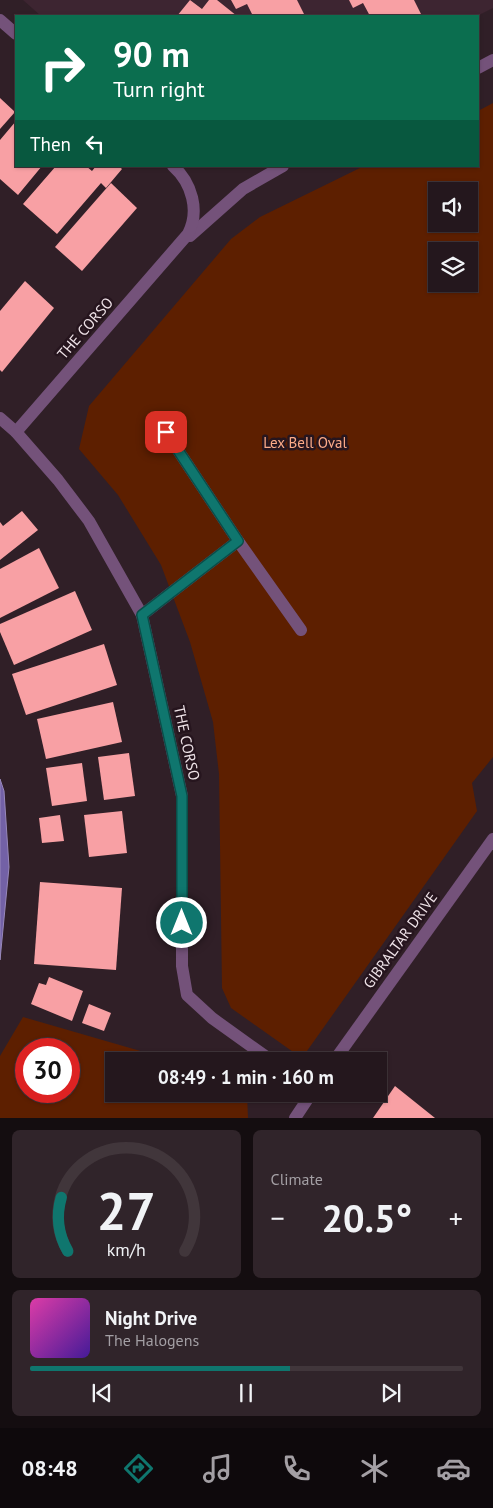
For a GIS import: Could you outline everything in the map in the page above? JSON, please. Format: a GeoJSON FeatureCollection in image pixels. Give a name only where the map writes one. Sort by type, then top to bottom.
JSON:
{"type":"FeatureCollection","features":[{"type":"Feature","properties":{"kind":"street"},"geometry":{"type":"LineString","coordinates":[[0,20],[15,33]]}},
{"type":"Feature","properties":{"kind":"street"},"geometry":{"type":"LineString","coordinates":[[479,67],[493,60]]}},
{"type":"Feature","properties":{"kind":"street"},"geometry":{"type":"LineString","coordinates":[[174,167],[186,181],[194,206],[191,229],[179,246]]}},
{"type":"Feature","properties":{"kind":"street"},"geometry":{"type":"LineString","coordinates":[[179,246],[243,189],[281,167]]}},
{"type":"Feature","properties":{"kind":"street","name":"THE CORSO"},"geometry":{"type":"LineString","coordinates":[[16,432],[179,246]]}},
{"type":"Feature","properties":{"kind":"street","name":"THE CORSO"},"geometry":{"type":"LineString","coordinates":[[0,418],[16,432],[58,480],[88,521],[142,615],[182,796],[182,966],[187,995],[212,1018],[259,1052]]}},
{"type":"Feature","properties":{"kind":"street"},"geometry":{"type":"LineString","coordinates":[[166,432],[238,541],[301,630]]}},
{"type":"Feature","properties":{"kind":"street"},"geometry":{"type":"LineString","coordinates":[[142,615],[238,541]]}},
{"type":"Feature","properties":{"kind":"street","name":"GIBRALTAR DRIVE"},"geometry":{"type":"LineString","coordinates":[[340,1052],[493,839]]}},
{"type":"Feature","properties":{"kind":"street"},"geometry":{"type":"LineString","coordinates":[[295,1118],[306,1102]]}},
{"type":"Feature","properties":{"kind":"shaded area"},"geometry":{"type":"Polygon","coordinates":[[[23,0],[493,0],[493,8],[479,15],[40,15],[23,0]]]}},
{"type":"Feature","properties":{"kind":"shaded area"},"geometry":{"type":"Polygon","coordinates":[[[0,779],[4,791],[9,867],[0,960],[0,779]]]}},
{"type":"Feature","properties":{"kind":"green space","name":"Lex Bell Oval"},"geometry":{"type":"Polygon","coordinates":[[[493,103],[493,757],[472,783],[477,811],[307,1051],[303,1052],[293,1052],[231,1008],[222,988],[219,774],[213,722],[190,642],[161,565],[118,495],[79,449],[89,406],[231,239],[260,217],[362,167],[479,167],[479,110],[493,103]]]}},
{"type":"Feature","properties":{"kind":"green space"},"geometry":{"type":"Polygon","coordinates":[[[23,1017],[144,1052],[105,1052],[105,1102],[247,1102],[248,1118],[0,1118],[0,1056],[23,1017]]]}},
{"type":"Feature","properties":{"kind":"building"},"geometry":{"type":"Polygon","coordinates":[[[190,0],[202,9],[209,0],[217,0],[236,15],[178,15],[190,0]]]}},
{"type":"Feature","properties":{"kind":"building"},"geometry":{"type":"Polygon","coordinates":[[[231,0],[297,0],[304,15],[252,15],[247,4],[236,9],[231,0]]]}},
{"type":"Feature","properties":{"kind":"building"},"geometry":{"type":"Polygon","coordinates":[[[349,0],[414,0],[422,15],[369,15],[363,3],[353,8],[349,0]]]}},
{"type":"Feature","properties":{"kind":"building"},"geometry":{"type":"Polygon","coordinates":[[[0,98],[15,112],[0,129],[0,98]]]}},
{"type":"Feature","properties":{"kind":"building"},"geometry":{"type":"Polygon","coordinates":[[[15,122],[15,167],[41,167],[18,195],[0,179],[0,140],[15,122]]]}},
{"type":"Feature","properties":{"kind":"building"},"geometry":{"type":"Polygon","coordinates":[[[55,167],[87,167],[92,171],[95,167],[120,167],[122,169],[106,188],[101,183],[57,234],[23,204],[55,167]]]}},
{"type":"Feature","properties":{"kind":"building"},"geometry":{"type":"Polygon","coordinates":[[[111,183],[137,208],[82,271],[55,247],[111,183]]]}},
{"type":"Feature","properties":{"kind":"building"},"geometry":{"type":"Polygon","coordinates":[[[25,281],[54,308],[2,372],[0,370],[0,311],[25,281]]]}},
{"type":"Feature","properties":{"kind":"building"},"geometry":{"type":"Polygon","coordinates":[[[22,511],[38,530],[0,560],[0,522],[3,526],[22,511]]]}},
{"type":"Feature","properties":{"kind":"building"},"geometry":{"type":"Polygon","coordinates":[[[39,548],[59,588],[0,618],[0,569],[39,548]]]}},
{"type":"Feature","properties":{"kind":"building"},"geometry":{"type":"Polygon","coordinates":[[[75,591],[92,630],[14,665],[0,632],[0,624],[75,591]]]}},
{"type":"Feature","properties":{"kind":"building"},"geometry":{"type":"Polygon","coordinates":[[[104,644],[117,685],[26,715],[12,674],[104,644]]]}},
{"type":"Feature","properties":{"kind":"building"},"geometry":{"type":"Polygon","coordinates":[[[113,702],[122,742],[46,759],[37,719],[113,702]]]}},
{"type":"Feature","properties":{"kind":"building"},"geometry":{"type":"Polygon","coordinates":[[[129,753],[135,796],[104,800],[98,757],[129,753]]]}},
{"type":"Feature","properties":{"kind":"building"},"geometry":{"type":"Polygon","coordinates":[[[82,763],[87,801],[52,806],[46,768],[82,763]]]}},
{"type":"Feature","properties":{"kind":"building"},"geometry":{"type":"Polygon","coordinates":[[[122,811],[127,853],[89,857],[84,815],[122,811]]]}},
{"type":"Feature","properties":{"kind":"building"},"geometry":{"type":"Polygon","coordinates":[[[60,815],[64,841],[42,843],[39,818],[60,815]]]}},
{"type":"Feature","properties":{"kind":"building"},"geometry":{"type":"Polygon","coordinates":[[[40,882],[122,888],[116,970],[34,964],[40,882]]]}},
{"type":"Feature","properties":{"kind":"building"},"geometry":{"type":"Polygon","coordinates":[[[49,977],[83,991],[72,1021],[31,1004],[39,983],[46,985],[49,977]]]}},
{"type":"Feature","properties":{"kind":"building"},"geometry":{"type":"Polygon","coordinates":[[[89,1004],[111,1013],[104,1031],[82,1023],[89,1004]]]}},
{"type":"Feature","properties":{"kind":"building"},"geometry":{"type":"Polygon","coordinates":[[[395,1086],[435,1118],[373,1118],[384,1102],[387,1102],[387,1098],[395,1086]]]}},
{"type":"Feature","properties":{"kind":"route"},"geometry":{"type":"LineString","coordinates":[[166,432],[238,541],[142,615],[182,796],[182,923]]}}]}
